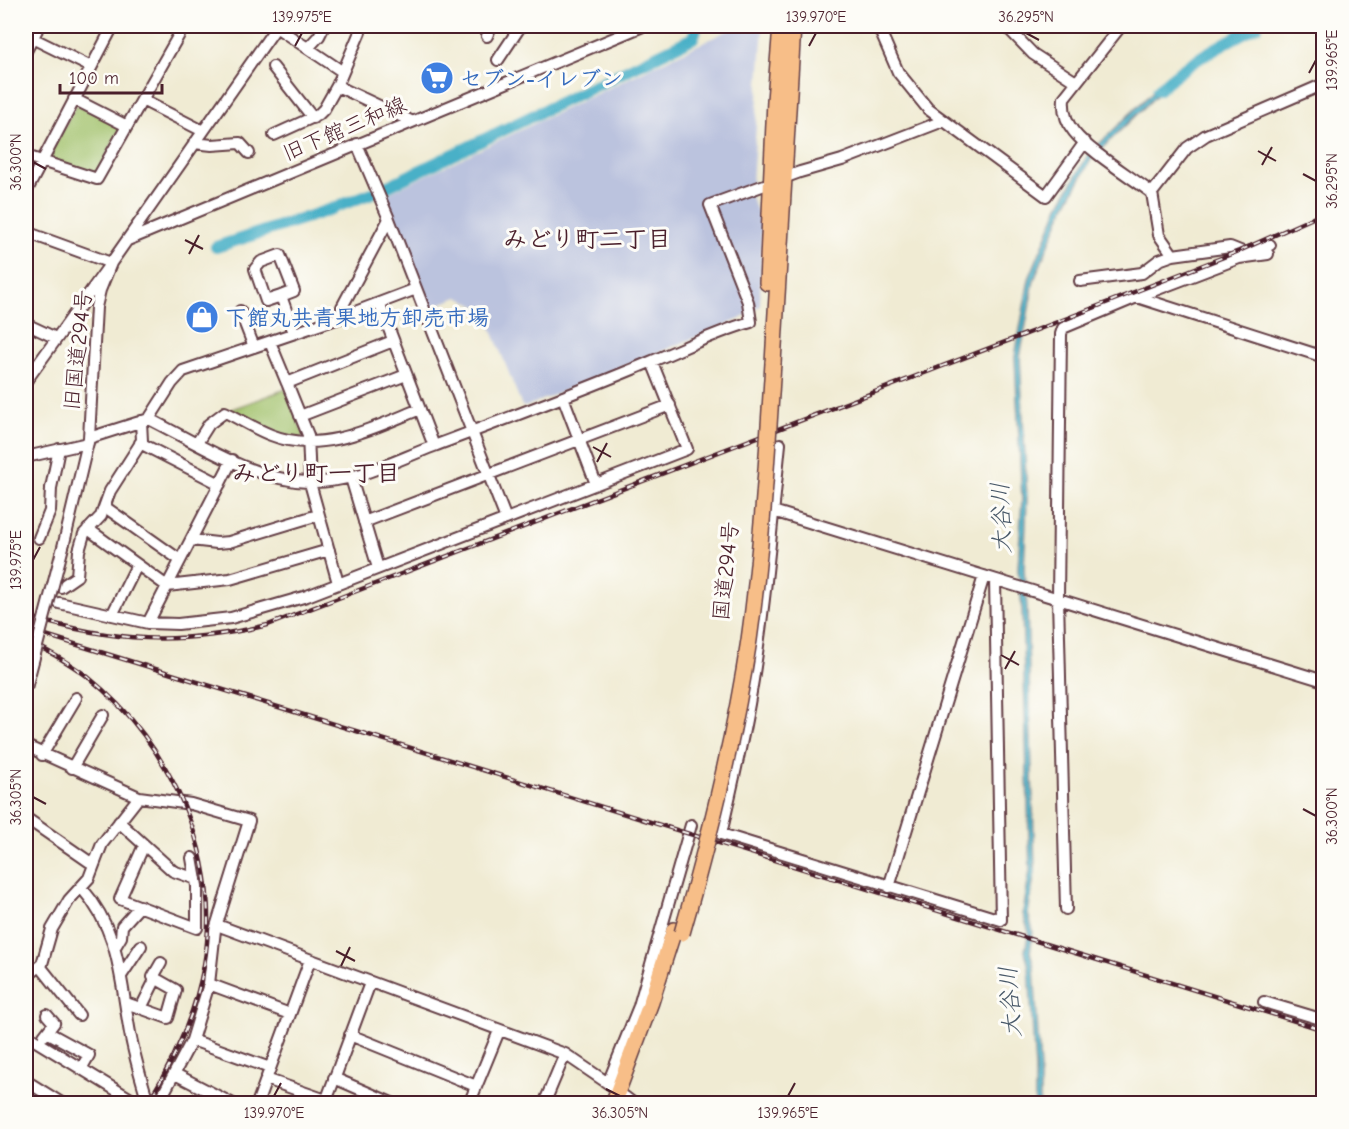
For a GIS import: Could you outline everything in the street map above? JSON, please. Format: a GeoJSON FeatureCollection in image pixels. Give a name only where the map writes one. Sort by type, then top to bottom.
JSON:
{"type":"FeatureCollection","features":[{"type":"Feature","properties":{"kind":"highway","name":"国道294号"},"geometry":{"type":"LineString","coordinates":[[620,1097],[651,1002],[678,932],[715,777],[738,651],[752,541],[768,363],[777,182],[781,26]]}},
{"type":"Feature","properties":{"kind":"highway","name":"国道294号"},"geometry":{"type":"LineString","coordinates":[[777,182],[793,26]]}},
{"type":"Feature","properties":{"kind":"street"},"geometry":{"type":"LineString","coordinates":[[26,51],[29,37],[39,26]]}},
{"type":"Feature","properties":{"kind":"street"},"geometry":{"type":"LineString","coordinates":[[26,192],[113,26]]}},
{"type":"Feature","properties":{"kind":"street"},"geometry":{"type":"LineString","coordinates":[[26,156],[97,179],[184,26]]}},
{"type":"Feature","properties":{"kind":"street"},"geometry":{"type":"LineString","coordinates":[[277,26],[343,72]]}},
{"type":"Feature","properties":{"kind":"street","name":"旧国道294号"},"geometry":{"type":"LineString","coordinates":[[26,688],[88,441],[96,308],[100,290],[111,263],[277,26]]}},
{"type":"Feature","properties":{"kind":"street"},"geometry":{"type":"LineString","coordinates":[[308,48],[319,36],[324,26]]}},
{"type":"Feature","properties":{"kind":"street"},"geometry":{"type":"LineString","coordinates":[[498,60],[518,30],[512,26]]}},
{"type":"Feature","properties":{"kind":"street","name":"旧下館三和線"},"geometry":{"type":"LineString","coordinates":[[128,240],[643,26]]}},
{"type":"Feature","properties":{"kind":"street"},"geometry":{"type":"LineString","coordinates":[[878,26],[898,72],[928,109],[1046,196],[1086,144]]}},
{"type":"Feature","properties":{"kind":"street"},"geometry":{"type":"LineString","coordinates":[[1006,26],[1033,54],[1076,82]]}},
{"type":"Feature","properties":{"kind":"street"},"geometry":{"type":"LineString","coordinates":[[1121,26],[1064,98],[1063,110],[1073,131],[1086,144],[1152,193],[1159,235],[1173,255]]}},
{"type":"Feature","properties":{"kind":"street"},"geometry":{"type":"LineString","coordinates":[[274,135],[313,118],[324,109],[337,86],[360,32]]}},
{"type":"Feature","properties":{"kind":"street"},"geometry":{"type":"LineString","coordinates":[[29,37],[91,67]]}},
{"type":"Feature","properties":{"kind":"street"},"geometry":{"type":"LineString","coordinates":[[273,67],[313,118]]}},
{"type":"Feature","properties":{"kind":"street"},"geometry":{"type":"LineString","coordinates":[[1152,193],[1188,148],[1206,135],[1323,84]]}},
{"type":"Feature","properties":{"kind":"street"},"geometry":{"type":"LineString","coordinates":[[337,86],[411,121]]}},
{"type":"Feature","properties":{"kind":"street"},"geometry":{"type":"LineString","coordinates":[[74,99],[127,126]]}},
{"type":"Feature","properties":{"kind":"street"},"geometry":{"type":"LineString","coordinates":[[142,100],[202,131]]}},
{"type":"Feature","properties":{"kind":"street"},"geometry":{"type":"LineString","coordinates":[[26,457],[88,441],[145,420],[275,477],[310,483],[351,478],[652,362],[725,329],[752,322],[748,302],[710,205],[842,160],[943,121]]}},
{"type":"Feature","properties":{"kind":"street"},"geometry":{"type":"LineString","coordinates":[[194,143],[212,146],[240,143],[249,153]]}},
{"type":"Feature","properties":{"kind":"street"},"geometry":{"type":"LineString","coordinates":[[357,144],[389,219],[506,519]]}},
{"type":"Feature","properties":{"kind":"street"},"geometry":{"type":"LineString","coordinates":[[342,317],[342,307],[389,219]]}},
{"type":"Feature","properties":{"kind":"street"},"geometry":{"type":"LineString","coordinates":[[26,232],[111,263],[26,381]]}},
{"type":"Feature","properties":{"kind":"street"},"geometry":{"type":"LineString","coordinates":[[1066,909],[1055,598],[1061,334],[1063,328],[1137,297],[1269,249],[1245,252],[1230,248],[1173,255],[1159,260],[1142,273],[1080,281]]}},
{"type":"Feature","properties":{"kind":"street"},"geometry":{"type":"LineString","coordinates":[[61,588],[77,576],[79,551],[84,534],[101,516],[110,491],[140,443],[145,420],[183,371],[342,317],[416,289]]}},
{"type":"Feature","properties":{"kind":"street"},"geometry":{"type":"LineString","coordinates":[[281,296],[294,333]]}},
{"type":"Feature","properties":{"kind":"street"},"geometry":{"type":"LineString","coordinates":[[1137,297],[1323,357]]}},
{"type":"Feature","properties":{"kind":"street"},"geometry":{"type":"LineString","coordinates":[[379,303],[434,446]]}},
{"type":"Feature","properties":{"kind":"street"},"geometry":{"type":"LineString","coordinates":[[240,311],[254,347]]}},
{"type":"Feature","properties":{"kind":"street"},"geometry":{"type":"LineString","coordinates":[[26,324],[56,338]]}},
{"type":"Feature","properties":{"kind":"street"},"geometry":{"type":"LineString","coordinates":[[287,383],[393,341]]}},
{"type":"Feature","properties":{"kind":"street"},"geometry":{"type":"LineString","coordinates":[[270,342],[309,442],[310,483],[338,583]]}},
{"type":"Feature","properties":{"kind":"street"},"geometry":{"type":"LineString","coordinates":[[59,603],[148,623],[178,624],[231,618],[274,606],[338,583],[687,448],[652,362]]}},
{"type":"Feature","properties":{"kind":"street"},"geometry":{"type":"LineString","coordinates":[[300,417],[406,375]]}},
{"type":"Feature","properties":{"kind":"street"},"geometry":{"type":"LineString","coordinates":[[562,397],[596,484]]}},
{"type":"Feature","properties":{"kind":"street"},"geometry":{"type":"LineString","coordinates":[[364,522],[670,405]]}},
{"type":"Feature","properties":{"kind":"street"},"geometry":{"type":"LineString","coordinates":[[197,443],[208,424],[225,412],[270,435],[293,441],[309,442],[343,437],[420,409]]}},
{"type":"Feature","properties":{"kind":"street"},"geometry":{"type":"LineString","coordinates":[[140,443],[220,484]]}},
{"type":"Feature","properties":{"kind":"street"},"geometry":{"type":"LineString","coordinates":[[780,444],[752,683],[735,775],[721,834],[1001,920],[994,579]]}},
{"type":"Feature","properties":{"kind":"street"},"geometry":{"type":"LineString","coordinates":[[39,538],[50,511],[51,488],[59,449]]}},
{"type":"Feature","properties":{"kind":"street"},"geometry":{"type":"LineString","coordinates":[[148,623],[232,460]]}},
{"type":"Feature","properties":{"kind":"street"},"geometry":{"type":"LineString","coordinates":[[351,478],[378,568]]}},
{"type":"Feature","properties":{"kind":"street"},"geometry":{"type":"LineString","coordinates":[[105,507],[180,560]]}},
{"type":"Feature","properties":{"kind":"street"},"geometry":{"type":"LineString","coordinates":[[773,511],[1323,681]]}},
{"type":"Feature","properties":{"kind":"street"},"geometry":{"type":"LineString","coordinates":[[191,540],[229,542],[318,515]]}},
{"type":"Feature","properties":{"kind":"street"},"geometry":{"type":"LineString","coordinates":[[88,529],[167,586],[230,579],[328,550]]}},
{"type":"Feature","properties":{"kind":"street"},"geometry":{"type":"LineString","coordinates":[[112,615],[137,565]]}},
{"type":"Feature","properties":{"kind":"street"},"geometry":{"type":"LineString","coordinates":[[889,887],[994,579]]}},
{"type":"Feature","properties":{"kind":"street"},"geometry":{"type":"LineString","coordinates":[[42,755],[76,698]]}},
{"type":"Feature","properties":{"kind":"street"},"geometry":{"type":"LineString","coordinates":[[72,768],[103,715]]}},
{"type":"Feature","properties":{"kind":"street"},"geometry":{"type":"LineString","coordinates":[[26,746],[139,797],[191,804],[249,821],[215,930],[209,984],[192,1040],[158,1104]]}},
{"type":"Feature","properties":{"kind":"street"},"geometry":{"type":"LineString","coordinates":[[26,977],[40,966],[52,929],[69,900],[89,878],[102,844],[139,797]]}},
{"type":"Feature","properties":{"kind":"street"},"geometry":{"type":"LineString","coordinates":[[26,818],[94,865]]}},
{"type":"Feature","properties":{"kind":"street"},"geometry":{"type":"LineString","coordinates":[[119,822],[173,871],[196,879]]}},
{"type":"Feature","properties":{"kind":"street"},"geometry":{"type":"LineString","coordinates":[[217,925],[565,1054],[620,1097],[639,1006],[691,825]]}},
{"type":"Feature","properties":{"kind":"street"},"geometry":{"type":"LineString","coordinates":[[144,845],[120,898],[197,928],[196,879],[192,858]]}},
{"type":"Feature","properties":{"kind":"street"},"geometry":{"type":"LineString","coordinates":[[26,1035],[139,1104],[146,1095],[138,1069],[115,947],[92,901],[81,888]]}},
{"type":"Feature","properties":{"kind":"street"},"geometry":{"type":"LineString","coordinates":[[115,947],[121,937],[122,926],[140,906]]}},
{"type":"Feature","properties":{"kind":"street"},"geometry":{"type":"LineString","coordinates":[[121,976],[141,946]]}},
{"type":"Feature","properties":{"kind":"street"},"geometry":{"type":"LineString","coordinates":[[257,1104],[310,960]]}},
{"type":"Feature","properties":{"kind":"street"},"geometry":{"type":"LineString","coordinates":[[126,1003],[168,1018],[176,990],[153,976],[161,963]]}},
{"type":"Feature","properties":{"kind":"street"},"geometry":{"type":"LineString","coordinates":[[40,966],[80,1015]]}},
{"type":"Feature","properties":{"kind":"street"},"geometry":{"type":"LineString","coordinates":[[141,1008],[156,978]]}},
{"type":"Feature","properties":{"kind":"street"},"geometry":{"type":"LineString","coordinates":[[266,1079],[325,1102],[370,983]]}},
{"type":"Feature","properties":{"kind":"street"},"geometry":{"type":"LineString","coordinates":[[209,984],[290,1014]]}},
{"type":"Feature","properties":{"kind":"street"},"geometry":{"type":"LineString","coordinates":[[1264,1002],[1323,1020]]}},
{"type":"Feature","properties":{"kind":"street"},"geometry":{"type":"LineString","coordinates":[[39,1043],[54,1023],[47,1015]]}},
{"type":"Feature","properties":{"kind":"street"},"geometry":{"type":"LineString","coordinates":[[468,1104],[499,1031]]}},
{"type":"Feature","properties":{"kind":"street"},"geometry":{"type":"LineString","coordinates":[[47,1032],[89,1055],[81,1069]]}},
{"type":"Feature","properties":{"kind":"street"},"geometry":{"type":"LineString","coordinates":[[350,1035],[476,1086]]}},
{"type":"Feature","properties":{"kind":"street"},"geometry":{"type":"LineString","coordinates":[[192,1040],[270,1068]]}},
{"type":"Feature","properties":{"kind":"street"},"geometry":{"type":"LineString","coordinates":[[544,1104],[565,1054]]}},
{"type":"Feature","properties":{"kind":"street"},"geometry":{"type":"LineString","coordinates":[[175,1074],[233,1104]]}},
{"type":"Feature","properties":{"kind":"street"},"geometry":{"type":"LineString","coordinates":[[334,1078],[394,1104]]}},
{"type":"Feature","properties":{"kind":"street"},"geometry":{"type":"LineString","coordinates":[[26,1081],[63,1104]]}},
{"type":"Feature","properties":{"kind":"shaded area"},"geometry":{"type":"Polygon","coordinates":[[[743,26],[763,26],[751,197],[762,222],[760,306],[740,319],[525,407],[522,406],[484,310],[458,297],[429,308],[385,195],[725,32],[743,26]]]}},
{"type":"Feature","properties":{"kind":"green space"},"geometry":{"type":"Polygon","coordinates":[[[76,105],[122,125],[97,174],[51,161],[49,156],[76,105]]]}},
{"type":"Feature","properties":{"kind":"green space"},"geometry":{"type":"Polygon","coordinates":[[[286,389],[304,436],[302,438],[286,436],[232,412],[232,409],[286,389]]]}},
{"type":"Feature","properties":{"kind":"water"},"geometry":{"type":"Polygon","coordinates":[[[1168,77],[1171,81],[1092,158],[1064,208],[1034,280],[1020,357],[1027,499],[1024,569],[1035,871],[1028,914],[1033,931],[1030,952],[1034,967],[1040,1069],[1040,1103],[1035,1103],[1029,967],[1025,951],[1029,932],[1023,914],[1030,870],[1022,607],[1018,569],[1022,499],[1015,357],[1029,279],[1059,206],[1088,155],[1168,77]]]}},
{"type":"Feature","properties":{"kind":"waterway"},"geometry":{"type":"LineString","coordinates":[[382,189],[693,38],[697,26]]}},
{"type":"Feature","properties":{"kind":"waterway","name":"大谷川"},"geometry":{"type":"LineString","coordinates":[[1158,90],[1192,63],[1257,26]]}},
{"type":"Feature","properties":{"kind":"waterway"},"geometry":{"type":"LineString","coordinates":[[216,247],[326,211],[372,193]]}},
{"type":"Feature","properties":{"kind":"railway"},"geometry":{"type":"LineString","coordinates":[[26,616],[88,631],[146,638],[205,636],[268,625],[1065,319],[1239,251],[1324,213]]}},
{"type":"Feature","properties":{"kind":"railway"},"geometry":{"type":"LineString","coordinates":[[26,629],[1324,1030]]}},
{"type":"Feature","properties":{"kind":"railway"},"geometry":{"type":"LineString","coordinates":[[26,639],[88,677],[118,704],[144,735],[166,769],[184,806],[198,845],[206,884],[208,925],[204,965],[189,1020],[166,1071],[147,1104]]}},
{"type":"Feature","properties":{"kind":"place","name":"セブン-イレブン"},"geometry":{"type":"Point","coordinates":[437,78]}},
{"type":"Feature","properties":{"kind":"place","name":"下館丸共青果地方卸売市場"},"geometry":{"type":"Point","coordinates":[202,317]}},
{"type":"Feature","properties":{"kind":"district","name":"みどり町二丁目"},"geometry":{"type":"Point","coordinates":[587,239]}},
{"type":"Feature","properties":{"kind":"district","name":"みどり町一丁目"},"geometry":{"type":"Point","coordinates":[316,473]}}]}
